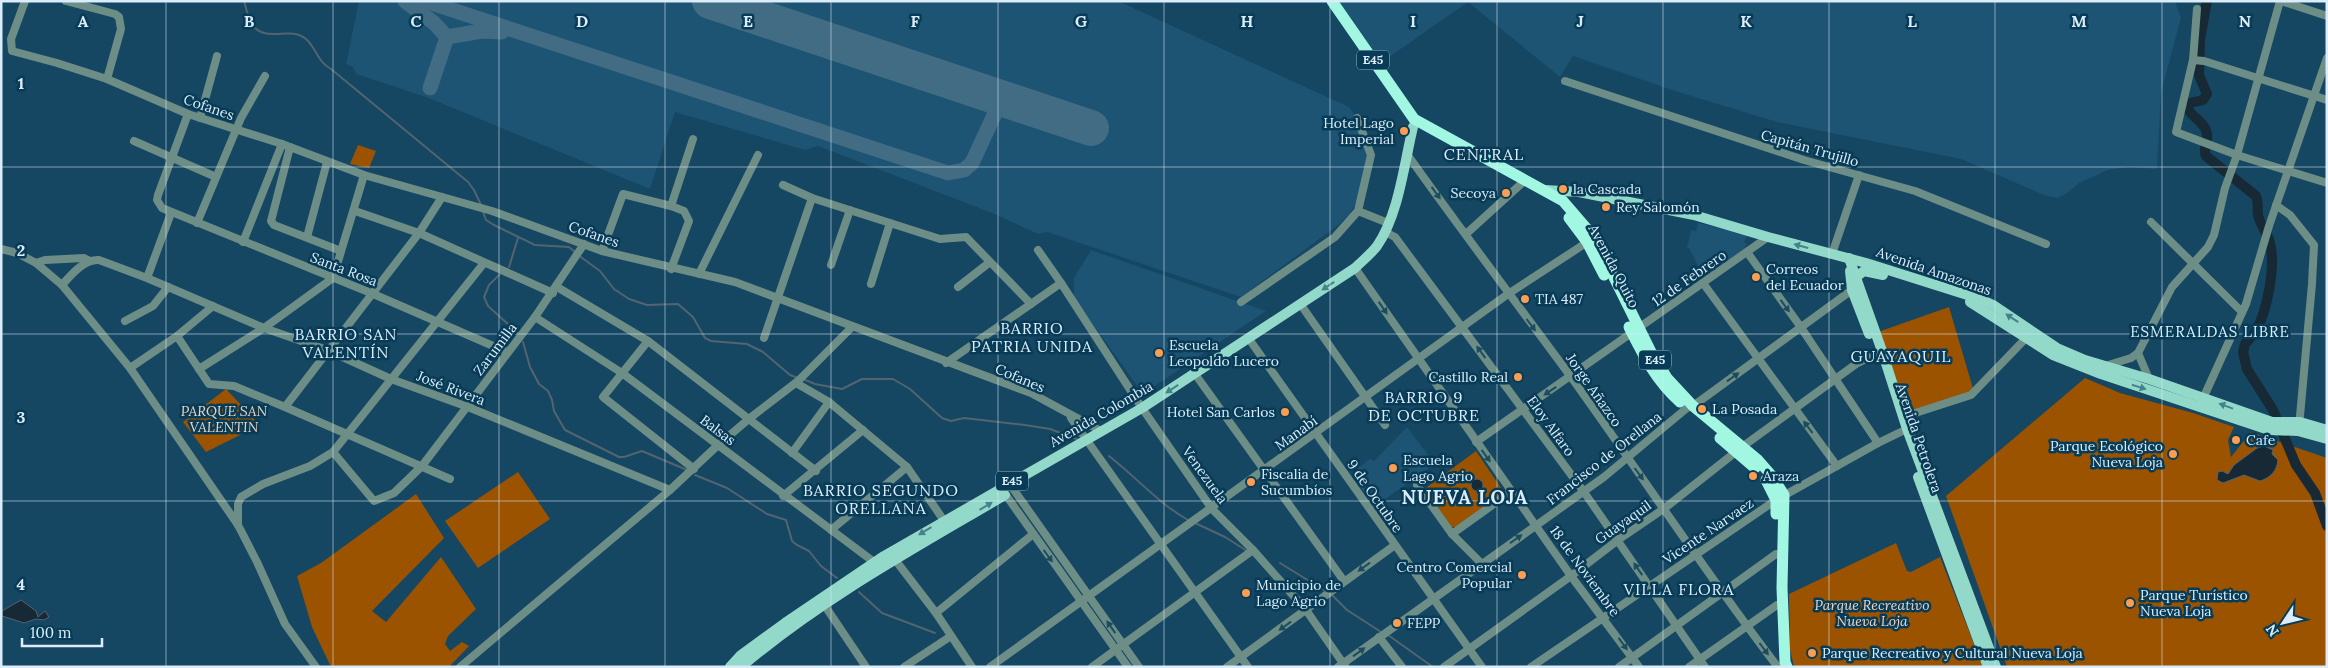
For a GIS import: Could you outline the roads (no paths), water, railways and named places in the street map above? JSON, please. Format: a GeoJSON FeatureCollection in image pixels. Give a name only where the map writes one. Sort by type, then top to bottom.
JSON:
{"type":"FeatureCollection","features":[{"type":"Feature","properties":{"kind":"highway","name":"E45"},"geometry":{"type":"LineString","coordinates":[[1332,1],[1414,123]]}},
{"type":"Feature","properties":{"kind":"highway","name":"Avenida Quito"},"geometry":{"type":"LineString","coordinates":[[1414,123],[1559,208],[1590,240]]}},
{"type":"Feature","properties":{"kind":"highway","name":"Avenida Quito"},"geometry":{"type":"LineString","coordinates":[[1414,123],[1564,201],[1590,240],[1635,330],[1668,378],[1690,407],[1739,450],[1758,460],[1780,498]]}},
{"type":"Feature","properties":{"kind":"highway"},"geometry":{"type":"LineString","coordinates":[[1780,498],[1777,605],[1783,665]]}},
{"type":"Feature","properties":{"kind":"highway"},"geometry":{"type":"LineString","coordinates":[[1779,555],[1783,665]]}},
{"type":"Feature","properties":{"kind":"main road","name":"Avenida Colombia"},"geometry":{"type":"LineString","coordinates":[[730,667],[741,655],[892,556],[1142,408],[1355,268],[1376,247],[1387,228],[1408,154],[1414,123]]}},
{"type":"Feature","properties":{"kind":"main road","name":"Avenida Amazonas"},"geometry":{"type":"LineString","coordinates":[[1545,190],[1579,192],[1694,215],[1848,258],[1980,300],[2029,335],[2053,355],[2083,368],[2201,402],[2271,426],[2327,430]]}},
{"type":"Feature","properties":{"kind":"main road","name":"Avenida Petrolera"},"geometry":{"type":"LineString","coordinates":[[1848,258],[1946,558],[1988,667]]}},
{"type":"Feature","properties":{"kind":"main road","name":"Avenida Amazonas"},"geometry":{"type":"LineString","coordinates":[[1856,284],[1864,271],[1873,272],[1976,304],[2029,335],[2057,348],[2102,366],[2149,379],[2201,402]]}},
{"type":"Feature","properties":{"kind":"main road","name":"Avenida Petrolera"},"geometry":{"type":"LineString","coordinates":[[1879,352],[1903,417],[1904,430],[1996,667]]}},
{"type":"Feature","properties":{"kind":"main road","name":"Avenida Amazonas"},"geometry":{"type":"LineString","coordinates":[[2296,427],[2327,439]]}},
{"type":"Feature","properties":{"kind":"main road","name":"Avenida Colombia"},"geometry":{"type":"LineString","coordinates":[[741,667],[822,602]]}},
{"type":"Feature","properties":{"kind":"street","name":"Cofanes"},"geometry":{"type":"LineString","coordinates":[[25,1],[11,39],[12,51],[57,63],[107,80],[188,114],[282,144],[364,175],[492,211],[582,248],[735,282],[946,363],[1031,393],[1070,416],[1101,431]]}},
{"type":"Feature","properties":{"kind":"street"},"geometry":{"type":"LineString","coordinates":[[66,1],[120,17],[121,29],[108,68],[107,80]]}},
{"type":"Feature","properties":{"kind":"street"},"geometry":{"type":"LineString","coordinates":[[2102,366],[2131,358],[2138,352],[2172,288],[2210,244],[2281,1],[2327,16]]}},
{"type":"Feature","properties":{"kind":"street"},"geometry":{"type":"LineString","coordinates":[[2197,9],[2198,61],[2176,132],[2237,155],[2327,183]]}},
{"type":"Feature","properties":{"kind":"street"},"geometry":{"type":"LineString","coordinates":[[200,118],[217,56]]}},
{"type":"Feature","properties":{"kind":"street"},"geometry":{"type":"LineString","coordinates":[[2201,402],[2242,312],[2276,205],[2327,58]]}},
{"type":"Feature","properties":{"kind":"street"},"geometry":{"type":"LineString","coordinates":[[2198,61],[2327,100]]}},
{"type":"Feature","properties":{"kind":"street"},"geometry":{"type":"LineString","coordinates":[[197,223],[236,130],[265,76]]}},
{"type":"Feature","properties":{"kind":"street","name":"Capitán Trujillo"},"geometry":{"type":"LineString","coordinates":[[1565,81],[1753,144],[1915,191],[2046,244]]}},
{"type":"Feature","properties":{"kind":"street"},"geometry":{"type":"LineString","coordinates":[[143,277],[171,213],[162,208],[157,200],[188,114]]}},
{"type":"Feature","properties":{"kind":"street"},"geometry":{"type":"LineString","coordinates":[[1241,302],[1334,237],[1358,210],[1371,155],[1357,118]]}},
{"type":"Feature","properties":{"kind":"street"},"geometry":{"type":"LineString","coordinates":[[670,206],[693,138]]}},
{"type":"Feature","properties":{"kind":"street"},"geometry":{"type":"LineString","coordinates":[[134,141],[216,177]]}},
{"type":"Feature","properties":{"kind":"street"},"geometry":{"type":"LineString","coordinates":[[243,242],[282,144]]}},
{"type":"Feature","properties":{"kind":"street"},"geometry":{"type":"LineString","coordinates":[[290,147],[271,221],[274,225],[342,251]]}},
{"type":"Feature","properties":{"kind":"street","name":"Jorge Añazco"},"geometry":{"type":"LineString","coordinates":[[1408,154],[1508,294],[1571,377],[1746,625],[1783,665]]}},
{"type":"Feature","properties":{"kind":"street"},"geometry":{"type":"LineString","coordinates":[[699,274],[758,156]]}},
{"type":"Feature","properties":{"kind":"street"},"geometry":{"type":"LineString","coordinates":[[307,238],[327,162]]}},
{"type":"Feature","properties":{"kind":"street"},"geometry":{"type":"LineString","coordinates":[[199,369],[264,328],[332,278],[355,211],[364,175]]}},
{"type":"Feature","properties":{"kind":"street"},"geometry":{"type":"LineString","coordinates":[[1832,254],[1859,175]]}},
{"type":"Feature","properties":{"kind":"street"},"geometry":{"type":"LineString","coordinates":[[1466,234],[1521,184]]}},
{"type":"Feature","properties":{"kind":"street"},"geometry":{"type":"LineString","coordinates":[[782,185],[812,198],[940,239],[966,237],[1031,304]]}},
{"type":"Feature","properties":{"kind":"street"},"geometry":{"type":"LineString","coordinates":[[602,251],[623,194],[670,206],[684,211],[689,221],[671,269]]}},
{"type":"Feature","properties":{"kind":"street"},"geometry":{"type":"LineString","coordinates":[[285,407],[327,350],[419,233],[442,197]]}},
{"type":"Feature","properties":{"kind":"street"},"geometry":{"type":"LineString","coordinates":[[764,338],[812,198]]}},
{"type":"Feature","properties":{"kind":"street"},"geometry":{"type":"LineString","coordinates":[[2276,205],[2290,215],[2314,245],[2312,284],[2296,427]]}},
{"type":"Feature","properties":{"kind":"street"},"geometry":{"type":"LineString","coordinates":[[831,265],[850,210]]}},
{"type":"Feature","properties":{"kind":"street","name":"Eloy Alfaro"},"geometry":{"type":"LineString","coordinates":[[1358,210],[1387,228],[1396,236],[1584,492],[1705,667]]}},
{"type":"Feature","properties":{"kind":"street"},"geometry":{"type":"LineString","coordinates":[[355,211],[419,233],[484,263],[555,290],[648,341],[750,418],[816,471]]}},
{"type":"Feature","properties":{"kind":"street","name":"Santa Rosa"},"geometry":{"type":"LineString","coordinates":[[171,213],[439,321],[507,352]]}},
{"type":"Feature","properties":{"kind":"street"},"geometry":{"type":"LineString","coordinates":[[2151,222],[2242,312]]}},
{"type":"Feature","properties":{"kind":"street"},"geometry":{"type":"LineString","coordinates":[[871,284],[890,223]]}},
{"type":"Feature","properties":{"kind":"street","name":"12 de Febrero"},"geometry":{"type":"LineString","coordinates":[[1476,442],[1768,237]]}},
{"type":"Feature","properties":{"kind":"street","name":"Manabí"},"geometry":{"type":"LineString","coordinates":[[990,667],[1265,471],[1508,294],[1590,240]]}},
{"type":"Feature","properties":{"kind":"street","name":"Zarumilla"},"geometry":{"type":"LineString","coordinates":[[333,452],[374,501],[394,493],[422,466],[468,407],[507,352],[555,290],[582,248]]}},
{"type":"Feature","properties":{"kind":"street"},"geometry":{"type":"LineString","coordinates":[[1,249],[18,253],[36,262],[62,285],[130,368],[238,525],[258,562],[285,624],[316,667]]}},
{"type":"Feature","properties":{"kind":"street","name":"Venezuela"},"geometry":{"type":"LineString","coordinates":[[1038,250],[1142,408],[1212,509],[1253,550],[1306,610],[1342,666]]}},
{"type":"Feature","properties":{"kind":"street"},"geometry":{"type":"LineString","coordinates":[[1747,252],[1800,326],[1878,443]]}},
{"type":"Feature","properties":{"kind":"street","name":"José Rivera"},"geometry":{"type":"LineString","coordinates":[[36,262],[84,258],[90,261],[99,260],[264,328],[327,350],[391,379],[468,407],[670,490]]}},
{"type":"Feature","properties":{"kind":"street"},"geometry":{"type":"LineString","coordinates":[[62,285],[73,273],[90,261]]}},
{"type":"Feature","properties":{"kind":"street"},"geometry":{"type":"LineString","coordinates":[[958,287],[990,262]]}},
{"type":"Feature","properties":{"kind":"street"},"geometry":{"type":"LineString","coordinates":[[238,525],[238,504],[241,497],[263,484],[310,466],[333,452],[484,263]]}},
{"type":"Feature","properties":{"kind":"street","name":"18 de Noviembre"},"geometry":{"type":"LineString","coordinates":[[1355,268],[1476,442],[1639,667]]}},
{"type":"Feature","properties":{"kind":"street"},"geometry":{"type":"LineString","coordinates":[[946,363],[1061,283]]}},
{"type":"Feature","properties":{"kind":"street"},"geometry":{"type":"LineString","coordinates":[[1703,283],[1837,466]]}},
{"type":"Feature","properties":{"kind":"street","name":"Francisco de Orellana"},"geometry":{"type":"LineString","coordinates":[[1342,666],[1481,563],[1584,492],[1690,407],[1758,359],[1856,284]]}},
{"type":"Feature","properties":{"kind":"street"},"geometry":{"type":"LineString","coordinates":[[125,321],[153,306],[168,287]]}},
{"type":"Feature","properties":{"kind":"street"},"geometry":{"type":"LineString","coordinates":[[1301,305],[1385,425]]}},
{"type":"Feature","properties":{"kind":"street"},"geometry":{"type":"LineString","coordinates":[[130,368],[177,336],[212,306]]}},
{"type":"Feature","properties":{"kind":"street","name":"Balsas"},"geometry":{"type":"LineString","coordinates":[[535,317],[622,373],[878,565]]}},
{"type":"Feature","properties":{"kind":"street"},"geometry":{"type":"LineString","coordinates":[[460,667],[670,490],[750,418],[796,384],[852,327]]}},
{"type":"Feature","properties":{"kind":"street"},"geometry":{"type":"LineString","coordinates":[[1903,417],[1971,395],[2029,335]]}},
{"type":"Feature","properties":{"kind":"street"},"geometry":{"type":"LineString","coordinates":[[177,336],[209,384],[234,386],[450,479]]}},
{"type":"Feature","properties":{"kind":"street","name":"9 de Octubre"},"geometry":{"type":"LineString","coordinates":[[1249,339],[1482,667]]}},
{"type":"Feature","properties":{"kind":"street"},"geometry":{"type":"LineString","coordinates":[[648,341],[603,397],[694,469]]}},
{"type":"Feature","properties":{"kind":"street","name":"Guayaquil"},"geometry":{"type":"LineString","coordinates":[[1447,664],[1665,508],[1739,450],[1856,364],[1879,352]]}},
{"type":"Feature","properties":{"kind":"street"},"geometry":{"type":"LineString","coordinates":[[2138,352],[2149,379]]}},
{"type":"Feature","properties":{"kind":"street"},"geometry":{"type":"LineString","coordinates":[[1195,374],[1344,581]]}},
{"type":"Feature","properties":{"kind":"street"},"geometry":{"type":"LineString","coordinates":[[796,384],[829,402],[907,467],[946,524]]}},
{"type":"Feature","properties":{"kind":"street"},"geometry":{"type":"LineString","coordinates":[[792,453],[829,402]]}},
{"type":"Feature","properties":{"kind":"street","name":"Cofanes"},"geometry":{"type":"LineString","coordinates":[[1070,416],[1160,546],[1248,667]]}},
{"type":"Feature","properties":{"kind":"street"},"geometry":{"type":"LineString","coordinates":[[784,496],[863,430]]}},
{"type":"Feature","properties":{"kind":"street","name":"Vicente Narvaez"},"geometry":{"type":"LineString","coordinates":[[1531,667],[1602,616],[1780,498],[1904,430]]}},
{"type":"Feature","properties":{"kind":"street"},"geometry":{"type":"LineString","coordinates":[[831,530],[907,467]]}},
{"type":"Feature","properties":{"kind":"street"},"geometry":{"type":"LineString","coordinates":[[1417,485],[1452,534],[1481,563]]}},
{"type":"Feature","properties":{"kind":"street"},"geometry":{"type":"LineString","coordinates":[[1005,488],[1032,535],[1128,667]]}},
{"type":"Feature","properties":{"kind":"street"},"geometry":{"type":"LineString","coordinates":[[1005,488],[1089,596],[1139,667]]}},
{"type":"Feature","properties":{"kind":"street"},"geometry":{"type":"LineString","coordinates":[[1452,534],[1512,491]]}},
{"type":"Feature","properties":{"kind":"street"},"geometry":{"type":"LineString","coordinates":[[936,613],[1032,535]]}},
{"type":"Feature","properties":{"kind":"street"},"geometry":{"type":"LineString","coordinates":[[1228,667],[1395,545]]}},
{"type":"Feature","properties":{"kind":"street"},"geometry":{"type":"LineString","coordinates":[[1092,667],[1253,550]]}},
{"type":"Feature","properties":{"kind":"street"},"geometry":{"type":"LineString","coordinates":[[1620,667],[1722,592],[1779,555]]}},
{"type":"Feature","properties":{"kind":"street"},"geometry":{"type":"LineString","coordinates":[[892,556],[936,613],[972,667]]}},
{"type":"Feature","properties":{"kind":"street"},"geometry":{"type":"LineString","coordinates":[[822,602],[866,667]]}},
{"type":"Feature","properties":{"kind":"street"},"geometry":{"type":"LineString","coordinates":[[1689,667],[1746,625],[1777,605]]}},
{"type":"Feature","properties":{"kind":"street"},"geometry":{"type":"LineString","coordinates":[[904,667],[952,636]]}},
{"type":"Feature","properties":{"kind":"street"},"geometry":{"type":"LineString","coordinates":[[1379,637],[1402,667]]}},
{"type":"Feature","properties":{"kind":"waterway"},"geometry":{"type":"LineString","coordinates":[[244,1],[254,27],[266,33],[294,34],[306,39],[326,66],[468,182],[481,205]]}},
{"type":"Feature","properties":{"kind":"waterway"},"geometry":{"type":"LineString","coordinates":[[2207,1],[2200,39],[2199,75],[2207,94],[2203,100],[2190,103],[2188,110],[2206,130],[2206,156],[2256,196],[2259,219],[2269,240],[2272,253],[2267,302],[2259,324],[2245,344],[2243,352],[2247,369],[2273,410],[2296,465],[2315,493],[2327,526]]}},
{"type":"Feature","properties":{"kind":"waterway"},"geometry":{"type":"LineString","coordinates":[[483,212],[486,220],[535,245],[569,247],[575,252]]}},
{"type":"Feature","properties":{"kind":"waterway"},"geometry":{"type":"LineString","coordinates":[[509,267],[518,238]]}},
{"type":"Feature","properties":{"kind":"waterway"},"geometry":{"type":"LineString","coordinates":[[578,255],[600,271],[614,289],[629,299],[647,305],[678,304],[693,317],[705,338],[711,341],[747,344],[763,352],[790,375],[798,378]]}},
{"type":"Feature","properties":{"kind":"waterway"},"geometry":{"type":"LineString","coordinates":[[500,274],[489,285],[484,297],[488,306],[518,333]]}},
{"type":"Feature","properties":{"kind":"waterway"},"geometry":{"type":"LineString","coordinates":[[523,342],[530,367],[539,384],[548,391],[554,411],[565,430],[619,457],[642,451],[687,470]]}},
{"type":"Feature","properties":{"kind":"waterway"},"geometry":{"type":"LineString","coordinates":[[803,379],[815,384],[842,389],[862,379],[893,379],[910,389],[942,418],[951,421],[964,418],[1025,425],[1050,429],[1079,440]]}},
{"type":"Feature","properties":{"kind":"waterway"},"geometry":{"type":"LineString","coordinates":[[1109,456],[1157,498],[1188,520]]}},
{"type":"Feature","properties":{"kind":"waterway"},"geometry":{"type":"LineString","coordinates":[[695,475],[727,488],[767,514],[786,520],[792,541],[809,551],[821,566],[837,578]]}},
{"type":"Feature","properties":{"kind":"waterway"},"geometry":{"type":"LineString","coordinates":[[1195,523],[1225,537],[1247,551]]}},
{"type":"Feature","properties":{"kind":"waterway"},"geometry":{"type":"LineString","coordinates":[[1280,563],[1327,592]]}},
{"type":"Feature","properties":{"kind":"waterway"},"geometry":{"type":"LineString","coordinates":[[859,592],[882,613],[935,633]]}},
{"type":"Feature","properties":{"kind":"waterway"},"geometry":{"type":"LineString","coordinates":[[1331,594],[1347,610],[1381,632]]}},
{"type":"Feature","properties":{"kind":"waterway"},"geometry":{"type":"LineString","coordinates":[[1388,635],[1433,667]]}},
{"type":"Feature","properties":{"kind":"place","name":"Hotel Lago Imperial"},"geometry":{"type":"Point","coordinates":[1404,131]}},
{"type":"Feature","properties":{"kind":"place","name":"la Cascada"},"geometry":{"type":"Point","coordinates":[1563,189]}},
{"type":"Feature","properties":{"kind":"place","name":"Secoya"},"geometry":{"type":"Point","coordinates":[1506,193]}},
{"type":"Feature","properties":{"kind":"place","name":"Rey Salomón"},"geometry":{"type":"Point","coordinates":[1606,207]}},
{"type":"Feature","properties":{"kind":"place","name":"Correos del Ecuador"},"geometry":{"type":"Point","coordinates":[1756,277]}},
{"type":"Feature","properties":{"kind":"place","name":"TIA 487"},"geometry":{"type":"Point","coordinates":[1525,299]}},
{"type":"Feature","properties":{"kind":"place","name":"Escuela Leopoldo Lucero"},"geometry":{"type":"Point","coordinates":[1159,353]}},
{"type":"Feature","properties":{"kind":"place","name":"Castillo Real"},"geometry":{"type":"Point","coordinates":[1518,377]}},
{"type":"Feature","properties":{"kind":"place","name":"La Posada"},"geometry":{"type":"Point","coordinates":[1702,409]}},
{"type":"Feature","properties":{"kind":"place","name":"Hotel San Carlos"},"geometry":{"type":"Point","coordinates":[1285,412]}},
{"type":"Feature","properties":{"kind":"place","name":"Cafe"},"geometry":{"type":"Point","coordinates":[2236,440]}},
{"type":"Feature","properties":{"kind":"place","name":"Parque Ecológico Nueva Loja"},"geometry":{"type":"Point","coordinates":[2173,454]}},
{"type":"Feature","properties":{"kind":"place","name":"Escuela Lago Agrio"},"geometry":{"type":"Point","coordinates":[1393,468]}},
{"type":"Feature","properties":{"kind":"place","name":"Araza"},"geometry":{"type":"Point","coordinates":[1753,476]}},
{"type":"Feature","properties":{"kind":"place","name":"Fiscalia de Sucumbíos"},"geometry":{"type":"Point","coordinates":[1251,482]}},
{"type":"Feature","properties":{"kind":"place","name":"Centro Comercial Popular"},"geometry":{"type":"Point","coordinates":[1522,575]}},
{"type":"Feature","properties":{"kind":"place","name":"Municipio de Lago Agrio"},"geometry":{"type":"Point","coordinates":[1246,593]}},
{"type":"Feature","properties":{"kind":"place","name":"Parque Turístico Nueva Loja"},"geometry":{"type":"Point","coordinates":[2130,603]}},
{"type":"Feature","properties":{"kind":"place","name":"FEPP"},"geometry":{"type":"Point","coordinates":[1397,623]}},
{"type":"Feature","properties":{"kind":"place","name":"Parque Recreativo y Cultural Nueva Loja"},"geometry":{"type":"Point","coordinates":[1812,653]}},
{"type":"Feature","properties":{"kind":"district","name":"CENTRAL"},"geometry":{"type":"Point","coordinates":[1484,154]}},
{"type":"Feature","properties":{"kind":"district","name":"ESMERALDAS LIBRE"},"geometry":{"type":"Point","coordinates":[2210,332]}},
{"type":"Feature","properties":{"kind":"district","name":"BARRIO PATRIA UNIDA"},"geometry":{"type":"Point","coordinates":[1032,337]}},
{"type":"Feature","properties":{"kind":"district","name":"BARRIO SAN VALENTÍN"},"geometry":{"type":"Point","coordinates":[346,343]}},
{"type":"Feature","properties":{"kind":"district","name":"GUAYAQUIL"},"geometry":{"type":"Point","coordinates":[1901,356]}},
{"type":"Feature","properties":{"kind":"district","name":"BARRIO 9 DE OCTUBRE"},"geometry":{"type":"Point","coordinates":[1424,406]}},
{"type":"Feature","properties":{"kind":"district","name":"NUEVA LOJA"},"geometry":{"type":"Point","coordinates":[1465,497]}},
{"type":"Feature","properties":{"kind":"district","name":"BARRIO SEGUNDO ORELLANA"},"geometry":{"type":"Point","coordinates":[881,499]}},
{"type":"Feature","properties":{"kind":"district","name":"VILLA FLORA"},"geometry":{"type":"Point","coordinates":[1679,589]}},
{"type":"Feature","properties":{"kind":"park label","name":"PARQUE SAN VALENTIN"},"geometry":{"type":"Point","coordinates":[224,420]}},
{"type":"Feature","properties":{"kind":"park label","name":"Parque Recreativo Nueva Loja"},"geometry":{"type":"Point","coordinates":[1872,614]}}]}
